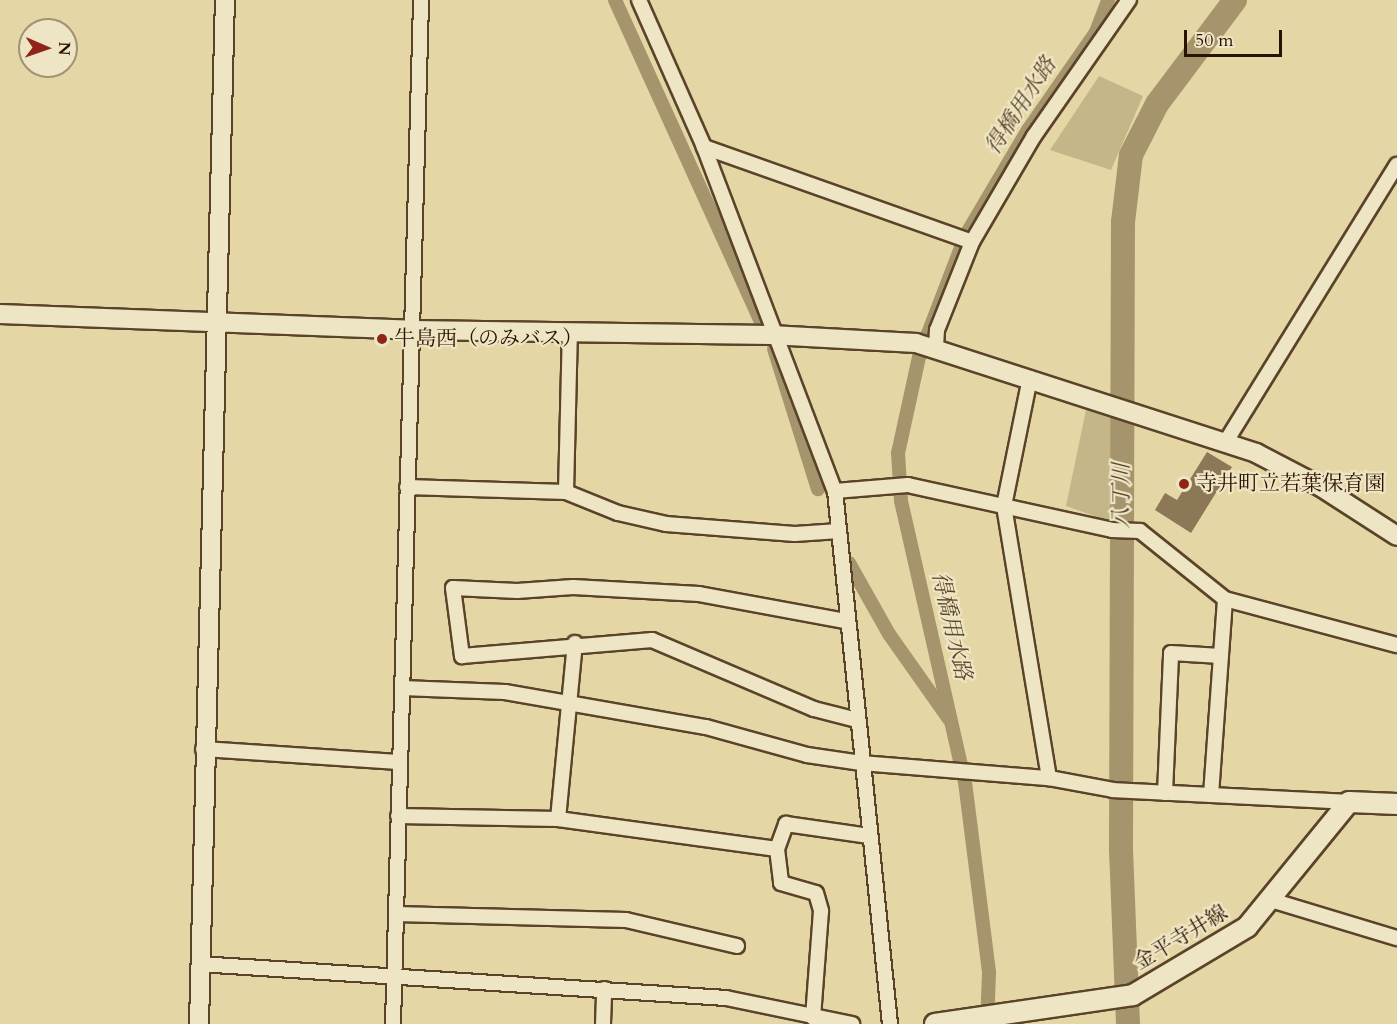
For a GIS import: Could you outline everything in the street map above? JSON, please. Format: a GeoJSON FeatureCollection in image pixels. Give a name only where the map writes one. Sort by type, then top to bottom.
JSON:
{"type":"FeatureCollection","features":[{"type":"Feature","properties":{"kind":"main road"},"geometry":{"type":"LineString","coordinates":[[1349,802],[1397,804]]}},
{"type":"Feature","properties":{"kind":"main road","name":"金平寺井線"},"geometry":{"type":"LineString","coordinates":[[935,1024],[1099,1002],[1133,995],[1247,927],[1349,802]]}},
{"type":"Feature","properties":{"kind":"street"},"geometry":{"type":"LineString","coordinates":[[199,1024],[203,749],[225,0]]}},
{"type":"Feature","properties":{"kind":"street"},"geometry":{"type":"LineString","coordinates":[[393,1024],[421,0]]}},
{"type":"Feature","properties":{"kind":"street"},"geometry":{"type":"LineString","coordinates":[[639,0],[704,147],[769,335],[835,491],[845,621],[890,1024]]}},
{"type":"Feature","properties":{"kind":"street"},"geometry":{"type":"LineString","coordinates":[[927,346],[937,330],[972,242],[1034,136],[1129,0]]}},
{"type":"Feature","properties":{"kind":"street"},"geometry":{"type":"LineString","coordinates":[[704,147],[972,242]]}},
{"type":"Feature","properties":{"kind":"street"},"geometry":{"type":"LineString","coordinates":[[1225,443],[1397,165]]}},
{"type":"Feature","properties":{"kind":"street"},"geometry":{"type":"LineString","coordinates":[[0,314],[215,320],[412,330],[769,335],[927,346],[1225,443],[1322,487],[1397,536]]}},
{"type":"Feature","properties":{"kind":"street"},"geometry":{"type":"LineString","coordinates":[[566,492],[570,333]]}},
{"type":"Feature","properties":{"kind":"street"},"geometry":{"type":"LineString","coordinates":[[1030,378],[1004,506],[1049,778]]}},
{"type":"Feature","properties":{"kind":"street"},"geometry":{"type":"LineString","coordinates":[[835,491],[908,484],[1112,530],[1140,531],[1225,599],[1397,645]]}},
{"type":"Feature","properties":{"kind":"street"},"geometry":{"type":"LineString","coordinates":[[407,487],[566,492],[618,513],[666,524],[795,534],[839,531]]}},
{"type":"Feature","properties":{"kind":"street"},"geometry":{"type":"LineString","coordinates":[[845,621],[699,594],[573,587],[517,591],[453,588],[462,656],[575,643],[652,640],[814,709],[857,720]]}},
{"type":"Feature","properties":{"kind":"street"},"geometry":{"type":"LineString","coordinates":[[1211,795],[1225,599]]}},
{"type":"Feature","properties":{"kind":"street"},"geometry":{"type":"LineString","coordinates":[[558,819],[575,643]]}},
{"type":"Feature","properties":{"kind":"street"},"geometry":{"type":"LineString","coordinates":[[1165,792],[1171,652],[1221,656]]}},
{"type":"Feature","properties":{"kind":"street"},"geometry":{"type":"LineString","coordinates":[[402,688],[505,692],[706,727],[807,755],[861,763],[1049,778],[1113,790],[1349,802]]}},
{"type":"Feature","properties":{"kind":"street"},"geometry":{"type":"LineString","coordinates":[[203,749],[399,762]]}},
{"type":"Feature","properties":{"kind":"street"},"geometry":{"type":"LineString","coordinates":[[398,816],[558,819],[777,849]]}},
{"type":"Feature","properties":{"kind":"street"},"geometry":{"type":"LineString","coordinates":[[813,1018],[821,911],[816,893],[781,883],[777,849],[786,825],[869,836]]}},
{"type":"Feature","properties":{"kind":"street"},"geometry":{"type":"LineString","coordinates":[[1271,900],[1397,938]]}},
{"type":"Feature","properties":{"kind":"street"},"geometry":{"type":"LineString","coordinates":[[396,915],[626,920],[737,946]]}},
{"type":"Feature","properties":{"kind":"street"},"geometry":{"type":"LineString","coordinates":[[199,963],[726,998],[813,1018],[852,1024]]}},
{"type":"Feature","properties":{"kind":"street"},"geometry":{"type":"LineString","coordinates":[[603,1024],[604,989]]}},
{"type":"Feature","properties":{"kind":"shaded area"},"geometry":{"type":"Polygon","coordinates":[[[1099,76],[1143,96],[1111,170],[1050,150],[1099,76]]]}},
{"type":"Feature","properties":{"kind":"shaded area"},"geometry":{"type":"Polygon","coordinates":[[[1086,410],[1116,419],[1114,523],[1066,506],[1086,410]]]}},
{"type":"Feature","properties":{"kind":"building"},"geometry":{"type":"Polygon","coordinates":[[[1207,452],[1232,467],[1191,533],[1155,510],[1165,493],[1177,500],[1207,452]]]}},
{"type":"Feature","properties":{"kind":"waterway"},"geometry":{"type":"LineString","coordinates":[[615,0],[763,326]]}},
{"type":"Feature","properties":{"kind":"waterway","name":"得橋用水路"},"geometry":{"type":"LineString","coordinates":[[967,233],[1028,130],[1096,32],[1108,0]]}},
{"type":"Feature","properties":{"kind":"waterway","name":"八丁川"},"geometry":{"type":"LineString","coordinates":[[1128,1024],[1121,849],[1123,222],[1131,155],[1157,104],[1235,0]]}},
{"type":"Feature","properties":{"kind":"waterway","name":"得橋用水路"},"geometry":{"type":"LineString","coordinates":[[962,245],[919,357],[898,453],[901,501],[965,782],[989,973],[987,1024]]}},
{"type":"Feature","properties":{"kind":"waterway"},"geometry":{"type":"LineString","coordinates":[[774,349],[818,489]]}},
{"type":"Feature","properties":{"kind":"waterway"},"geometry":{"type":"LineString","coordinates":[[849,563],[889,634],[949,719]]}},
{"type":"Feature","properties":{"kind":"place","name":"牛島西（のみバス）"},"geometry":{"type":"Point","coordinates":[382,339]}},
{"type":"Feature","properties":{"kind":"place","name":"寺井町立若葉保育園"},"geometry":{"type":"Point","coordinates":[1184,484]}}]}
